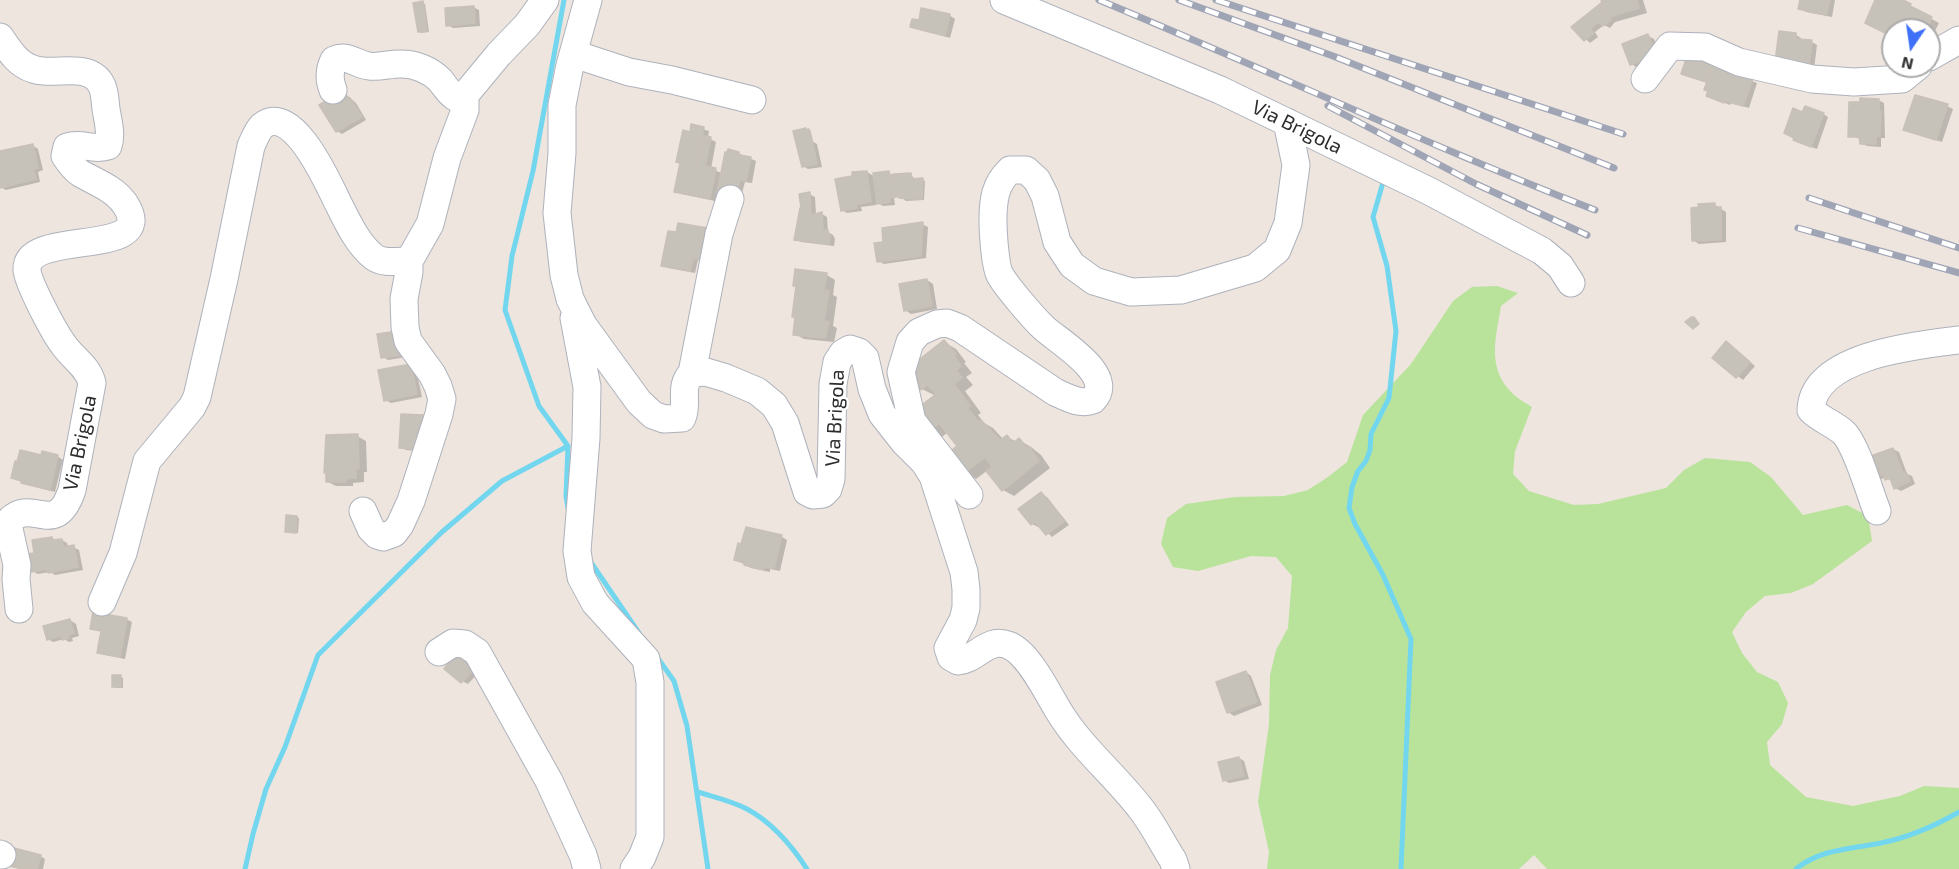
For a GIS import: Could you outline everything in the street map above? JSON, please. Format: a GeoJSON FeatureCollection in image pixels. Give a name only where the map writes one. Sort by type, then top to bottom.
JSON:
{"type":"FeatureCollection","features":[{"type":"Feature","properties":{"kind":"street"},"geometry":{"type":"LineString","coordinates":[[333,90],[330,83],[331,67],[334,60],[342,57],[372,67],[399,63],[414,65],[440,80],[447,91],[455,97],[465,95],[499,54],[532,20],[545,0]]}},
{"type":"Feature","properties":{"kind":"street"},"geometry":{"type":"LineString","coordinates":[[588,0],[570,65],[562,105],[562,153],[557,213],[564,275],[587,387],[586,438],[577,551],[581,577],[595,603],[646,659],[650,682],[650,837],[634,869]]}},
{"type":"Feature","properties":{"kind":"street","name":"Via Brigola"},"geometry":{"type":"LineString","coordinates":[[1004,0],[1220,90],[1429,191],[1542,251],[1560,266],[1571,283]]}},
{"type":"Feature","properties":{"kind":"street","name":"Via Brigola"},"geometry":{"type":"LineString","coordinates":[[0,37],[21,64],[35,70],[88,73],[97,79],[103,88],[111,138],[108,146],[98,149],[73,145],[67,147],[65,156],[77,172],[102,184],[123,200],[129,210],[130,221],[126,230],[117,237],[49,247],[35,254],[27,269],[31,284],[63,345],[90,374],[93,383],[68,502],[61,512],[54,515],[27,512],[15,514],[9,521],[17,565],[19,609]]}},
{"type":"Feature","properties":{"kind":"street"},"geometry":{"type":"LineString","coordinates":[[1941,50],[1959,40]]}},
{"type":"Feature","properties":{"kind":"street"},"geometry":{"type":"LineString","coordinates":[[1645,79],[1670,46],[1705,47],[1739,62],[1812,79],[1854,82],[1903,78]]}},
{"type":"Feature","properties":{"kind":"street"},"geometry":{"type":"LineString","coordinates":[[574,54],[629,72],[752,100]]}},
{"type":"Feature","properties":{"kind":"street"},"geometry":{"type":"LineString","coordinates":[[363,511],[371,529],[377,536],[383,537],[394,533],[411,501],[436,424],[442,399],[432,374],[408,341],[404,299],[410,261],[430,224],[443,171],[465,110],[465,95]]}},
{"type":"Feature","properties":{"kind":"street"},"geometry":{"type":"LineString","coordinates":[[969,495],[912,421],[901,372],[910,342],[919,332],[937,324],[947,323],[960,328],[1055,392],[1072,400],[1086,403],[1093,400],[1099,388],[1099,383],[1089,365],[1043,327],[999,274],[993,232],[993,208],[997,187],[1003,177],[1010,170],[1026,170],[1037,180],[1045,196],[1057,242],[1072,265],[1094,281],[1131,292],[1181,290],[1255,268],[1277,250],[1288,223],[1296,165],[1287,122]]}},
{"type":"Feature","properties":{"kind":"street"},"geometry":{"type":"LineString","coordinates":[[102,602],[123,553],[147,461],[192,407],[197,397],[251,146],[261,128],[270,123],[281,124],[306,144],[366,250],[376,259],[389,262],[410,261]]}},
{"type":"Feature","properties":{"kind":"street"},"geometry":{"type":"LineString","coordinates":[[570,300],[583,325],[639,402],[653,415],[664,419],[682,418],[685,410],[684,386],[692,373],[720,234],[730,199]]}},
{"type":"Feature","properties":{"kind":"street"},"geometry":{"type":"LineString","coordinates":[[1877,512],[1853,446],[1843,432],[1819,418],[1811,410],[1811,401],[1820,384],[1840,370],[1870,355],[1900,347],[1959,340]]}},
{"type":"Feature","properties":{"kind":"street","name":"Via Brigola"},"geometry":{"type":"LineString","coordinates":[[692,373],[706,372],[726,378],[757,391],[774,405],[785,423],[807,492],[823,495],[828,489],[832,471],[833,384],[837,362],[843,353],[850,350],[859,352],[865,358],[872,389],[882,414],[904,442],[924,462],[933,476],[964,572],[966,609],[963,620],[948,648],[951,657],[958,662],[963,661],[988,645],[998,643],[1008,644],[1019,652],[1064,720],[1142,810],[1173,860],[1176,869]]}},
{"type":"Feature","properties":{"kind":"street"},"geometry":{"type":"LineString","coordinates":[[439,652],[453,643],[465,645],[477,652],[549,781],[583,855],[587,869]]}},
{"type":"Feature","properties":{"kind":"green space"},"geometry":{"type":"Polygon","coordinates":[[[1497,286],[1518,293],[1501,306],[1495,352],[1499,374],[1505,384],[1515,396],[1532,407],[1515,451],[1513,474],[1529,491],[1574,505],[1598,504],[1666,488],[1684,470],[1705,458],[1750,462],[1771,477],[1803,515],[1847,505],[1868,516],[1872,541],[1813,584],[1791,593],[1765,596],[1746,612],[1732,632],[1742,653],[1757,672],[1778,682],[1788,703],[1782,724],[1767,742],[1770,765],[1806,797],[1853,806],[1900,796],[1924,786],[1959,788],[1959,869],[1547,869],[1534,855],[1519,869],[1267,869],[1269,852],[1258,802],[1269,724],[1270,675],[1276,650],[1288,628],[1292,576],[1276,557],[1251,556],[1198,571],[1173,567],[1161,544],[1167,518],[1186,504],[1235,497],[1284,496],[1308,490],[1328,477],[1347,462],[1363,415],[1411,364],[1453,301],[1472,287],[1497,286]]]}},
{"type":"Feature","properties":{"kind":"building"},"geometry":{"type":"Polygon","coordinates":[[[1601,0],[1637,0],[1639,8],[1607,18],[1601,0]]]}},
{"type":"Feature","properties":{"kind":"building"},"geometry":{"type":"Polygon","coordinates":[[[1800,0],[1830,0],[1826,15],[1798,9],[1800,0]]]}},
{"type":"Feature","properties":{"kind":"building"},"geometry":{"type":"Polygon","coordinates":[[[1875,0],[1903,0],[1932,17],[1881,18],[1881,31],[1865,23],[1875,0]]]}},
{"type":"Feature","properties":{"kind":"building"},"geometry":{"type":"Polygon","coordinates":[[[423,1],[427,31],[418,32],[413,3],[423,1]]]}},
{"type":"Feature","properties":{"kind":"building"},"geometry":{"type":"Polygon","coordinates":[[[1601,3],[1606,19],[1609,17],[1611,20],[1603,26],[1599,22],[1590,29],[1594,33],[1584,41],[1571,27],[1601,3]]]}},
{"type":"Feature","properties":{"kind":"building"},"geometry":{"type":"Polygon","coordinates":[[[474,6],[475,23],[446,26],[445,8],[474,6]]]}},
{"type":"Feature","properties":{"kind":"building"},"geometry":{"type":"Polygon","coordinates":[[[921,8],[950,14],[945,36],[910,27],[912,19],[919,20],[921,8]]]}},
{"type":"Feature","properties":{"kind":"building"},"geometry":{"type":"Polygon","coordinates":[[[1779,31],[1796,33],[1796,39],[1812,40],[1809,66],[1775,62],[1779,31]]]}},
{"type":"Feature","properties":{"kind":"building"},"geometry":{"type":"Polygon","coordinates":[[[1648,34],[1656,55],[1630,65],[1622,44],[1648,34]]]}},
{"type":"Feature","properties":{"kind":"building"},"geometry":{"type":"Polygon","coordinates":[[[1686,59],[1712,65],[1706,82],[1681,74],[1686,59]]]}},
{"type":"Feature","properties":{"kind":"building"},"geometry":{"type":"Polygon","coordinates":[[[1713,64],[1753,78],[1743,106],[1725,101],[1724,103],[1706,96],[1708,91],[1704,90],[1713,64]]]}},
{"type":"Feature","properties":{"kind":"building"},"geometry":{"type":"Polygon","coordinates":[[[341,88],[362,117],[336,132],[319,105],[341,88]]]}},
{"type":"Feature","properties":{"kind":"building"},"geometry":{"type":"Polygon","coordinates":[[[1915,95],[1948,104],[1936,140],[1903,130],[1915,95]]]}},
{"type":"Feature","properties":{"kind":"building"},"geometry":{"type":"Polygon","coordinates":[[[1860,98],[1879,99],[1880,136],[1876,136],[1876,144],[1860,144],[1859,137],[1848,137],[1849,102],[1860,102],[1860,98]]]}},
{"type":"Feature","properties":{"kind":"building"},"geometry":{"type":"Polygon","coordinates":[[[1805,106],[1824,113],[1811,147],[1793,140],[1794,138],[1784,133],[1793,108],[1802,112],[1805,106]]]}},
{"type":"Feature","properties":{"kind":"building"},"geometry":{"type":"Polygon","coordinates":[[[691,124],[704,127],[691,195],[674,192],[680,163],[676,162],[683,130],[690,132],[691,124]]]}},
{"type":"Feature","properties":{"kind":"building"},"geometry":{"type":"Polygon","coordinates":[[[806,128],[806,130],[809,129],[812,139],[796,143],[793,131],[806,128]]]}},
{"type":"Feature","properties":{"kind":"building"},"geometry":{"type":"Polygon","coordinates":[[[703,136],[711,137],[705,166],[716,168],[710,199],[691,195],[703,136]]]}},
{"type":"Feature","properties":{"kind":"building"},"geometry":{"type":"Polygon","coordinates":[[[812,139],[817,164],[802,167],[796,143],[812,139]]]}},
{"type":"Feature","properties":{"kind":"building"},"geometry":{"type":"Polygon","coordinates":[[[33,144],[38,168],[33,169],[36,179],[0,188],[0,151],[33,144]]]}},
{"type":"Feature","properties":{"kind":"building"},"geometry":{"type":"Polygon","coordinates":[[[728,149],[739,152],[739,155],[751,157],[746,181],[740,180],[735,198],[717,194],[725,152],[728,149]]]}},
{"type":"Feature","properties":{"kind":"building"},"geometry":{"type":"Polygon","coordinates":[[[867,171],[871,202],[856,204],[857,208],[841,211],[835,179],[852,176],[852,172],[867,171]]]}},
{"type":"Feature","properties":{"kind":"building"},"geometry":{"type":"Polygon","coordinates":[[[889,171],[893,194],[889,194],[890,202],[877,204],[873,173],[889,171]]]}},
{"type":"Feature","properties":{"kind":"building"},"geometry":{"type":"Polygon","coordinates":[[[911,173],[915,199],[899,198],[895,174],[911,173]]]}},
{"type":"Feature","properties":{"kind":"building"},"geometry":{"type":"Polygon","coordinates":[[[895,174],[899,196],[889,198],[889,194],[893,194],[889,175],[895,174]]]}},
{"type":"Feature","properties":{"kind":"building"},"geometry":{"type":"Polygon","coordinates":[[[923,178],[922,199],[915,199],[911,179],[923,178]]]}},
{"type":"Feature","properties":{"kind":"building"},"geometry":{"type":"Polygon","coordinates":[[[810,192],[811,215],[822,212],[823,230],[828,230],[830,235],[829,244],[794,240],[801,208],[799,194],[810,192]]]}},
{"type":"Feature","properties":{"kind":"building"},"geometry":{"type":"Polygon","coordinates":[[[1715,203],[1715,207],[1721,207],[1721,240],[1692,241],[1691,208],[1699,207],[1698,204],[1715,203]]]}},
{"type":"Feature","properties":{"kind":"building"},"geometry":{"type":"Polygon","coordinates":[[[923,222],[921,256],[877,262],[874,243],[883,242],[882,228],[923,222]]]}},
{"type":"Feature","properties":{"kind":"building"},"geometry":{"type":"Polygon","coordinates":[[[678,223],[708,228],[702,260],[671,257],[678,223]]]}},
{"type":"Feature","properties":{"kind":"building"},"geometry":{"type":"Polygon","coordinates":[[[668,231],[676,232],[671,257],[687,260],[688,257],[693,258],[690,271],[661,266],[668,231]]]}},
{"type":"Feature","properties":{"kind":"building"},"geometry":{"type":"Polygon","coordinates":[[[795,269],[827,273],[824,290],[829,291],[824,321],[829,322],[825,338],[793,335],[795,269]]]}},
{"type":"Feature","properties":{"kind":"building"},"geometry":{"type":"Polygon","coordinates":[[[927,279],[932,306],[904,311],[899,284],[927,279]]]}},
{"type":"Feature","properties":{"kind":"building"},"geometry":{"type":"Polygon","coordinates":[[[1694,317],[1699,324],[1693,329],[1685,322],[1694,317]]]}},
{"type":"Feature","properties":{"kind":"building"},"geometry":{"type":"Polygon","coordinates":[[[398,331],[403,355],[381,358],[377,334],[398,331]]]}},
{"type":"Feature","properties":{"kind":"building"},"geometry":{"type":"Polygon","coordinates":[[[944,340],[956,354],[954,356],[961,366],[956,370],[962,378],[954,384],[970,406],[967,408],[1000,440],[1007,435],[1013,443],[1019,438],[1039,461],[1002,491],[986,471],[992,467],[985,457],[964,474],[948,453],[957,446],[939,423],[930,431],[914,411],[936,394],[927,385],[921,390],[906,370],[944,340]]]}},
{"type":"Feature","properties":{"kind":"building"},"geometry":{"type":"Polygon","coordinates":[[[1726,341],[1750,362],[1736,378],[1712,358],[1726,341]]]}},
{"type":"Feature","properties":{"kind":"building"},"geometry":{"type":"Polygon","coordinates":[[[411,364],[417,394],[384,401],[378,370],[411,364]]]}},
{"type":"Feature","properties":{"kind":"building"},"geometry":{"type":"Polygon","coordinates":[[[401,414],[424,415],[421,449],[399,448],[401,414]]]}},
{"type":"Feature","properties":{"kind":"building"},"geometry":{"type":"Polygon","coordinates":[[[358,434],[359,468],[356,468],[356,478],[345,479],[345,482],[326,482],[326,472],[324,473],[326,435],[358,434]]]}},
{"type":"Feature","properties":{"kind":"building"},"geometry":{"type":"Polygon","coordinates":[[[1893,448],[1903,473],[1906,472],[1910,481],[1894,489],[1890,478],[1885,480],[1883,474],[1875,477],[1868,457],[1893,448]]]}},
{"type":"Feature","properties":{"kind":"building"},"geometry":{"type":"Polygon","coordinates":[[[20,450],[41,455],[42,451],[58,455],[50,490],[21,483],[22,481],[11,478],[20,450]]]}},
{"type":"Feature","properties":{"kind":"building"},"geometry":{"type":"Polygon","coordinates":[[[1041,492],[1065,521],[1046,535],[1035,522],[1031,525],[1018,509],[1041,492]]]}},
{"type":"Feature","properties":{"kind":"building"},"geometry":{"type":"Polygon","coordinates":[[[286,515],[297,516],[296,533],[285,532],[286,515]]]}},
{"type":"Feature","properties":{"kind":"building"},"geometry":{"type":"Polygon","coordinates":[[[746,527],[782,535],[774,569],[765,567],[764,570],[734,560],[738,543],[741,544],[746,527]]]}},
{"type":"Feature","properties":{"kind":"building"},"geometry":{"type":"Polygon","coordinates":[[[52,537],[53,540],[62,539],[63,547],[74,545],[78,567],[48,573],[47,569],[31,572],[27,554],[34,553],[32,540],[52,537]]]}},
{"type":"Feature","properties":{"kind":"building"},"geometry":{"type":"Polygon","coordinates":[[[93,612],[127,618],[124,635],[90,629],[93,612]]]}},
{"type":"Feature","properties":{"kind":"building"},"geometry":{"type":"Polygon","coordinates":[[[70,619],[74,633],[68,635],[69,638],[62,640],[61,636],[47,640],[43,626],[70,619]]]}},
{"type":"Feature","properties":{"kind":"building"},"geometry":{"type":"Polygon","coordinates":[[[101,631],[124,635],[120,657],[97,653],[101,631]]]}},
{"type":"Feature","properties":{"kind":"building"},"geometry":{"type":"Polygon","coordinates":[[[456,652],[477,666],[461,683],[444,669],[456,652]]]}},
{"type":"Feature","properties":{"kind":"building"},"geometry":{"type":"Polygon","coordinates":[[[1246,671],[1257,702],[1227,713],[1216,682],[1246,671]]]}},
{"type":"Feature","properties":{"kind":"building"},"geometry":{"type":"Polygon","coordinates":[[[112,675],[121,675],[121,687],[112,687],[112,675]]]}},
{"type":"Feature","properties":{"kind":"building"},"geometry":{"type":"Polygon","coordinates":[[[1239,757],[1244,776],[1223,781],[1218,762],[1239,757]]]}},
{"type":"Feature","properties":{"kind":"building"},"geometry":{"type":"Polygon","coordinates":[[[10,847],[41,855],[37,869],[22,869],[5,865],[10,847]]]}},
{"type":"Feature","properties":{"kind":"waterway"},"geometry":{"type":"LineString","coordinates":[[564,0],[533,171],[512,256],[505,310],[539,406],[568,446],[566,496],[568,508]]}},
{"type":"Feature","properties":{"kind":"waterway"},"geometry":{"type":"LineString","coordinates":[[1384,179],[1373,217],[1387,266],[1396,331],[1389,398],[1371,434],[1370,450],[1352,487],[1349,508],[1355,524],[1383,575],[1411,639],[1401,869]]}},
{"type":"Feature","properties":{"kind":"waterway"},"geometry":{"type":"LineString","coordinates":[[245,869],[266,789],[285,747],[318,655],[442,532],[502,481],[568,446]]}},
{"type":"Feature","properties":{"kind":"waterway"},"geometry":{"type":"LineString","coordinates":[[590,561],[639,633]]}},
{"type":"Feature","properties":{"kind":"waterway"},"geometry":{"type":"LineString","coordinates":[[657,657],[674,681],[687,726],[708,869]]}},
{"type":"Feature","properties":{"kind":"waterway"},"geometry":{"type":"LineString","coordinates":[[698,792],[747,809],[765,821],[781,836],[807,869]]}},
{"type":"Feature","properties":{"kind":"waterway"},"geometry":{"type":"LineString","coordinates":[[1796,869],[1815,857],[1912,835],[1959,812]]}},
{"type":"Feature","properties":{"kind":"railway"},"geometry":{"type":"LineString","coordinates":[[1099,0],[1595,210]]}},
{"type":"Feature","properties":{"kind":"railway"},"geometry":{"type":"LineString","coordinates":[[1179,0],[1333,56],[1614,168]]}},
{"type":"Feature","properties":{"kind":"railway"},"geometry":{"type":"LineString","coordinates":[[1216,0],[1623,134]]}},
{"type":"Feature","properties":{"kind":"railway"},"geometry":{"type":"LineString","coordinates":[[1328,106],[1476,184],[1587,235]]}},
{"type":"Feature","properties":{"kind":"railway"},"geometry":{"type":"LineString","coordinates":[[1809,198],[1959,248]]}},
{"type":"Feature","properties":{"kind":"railway"},"geometry":{"type":"LineString","coordinates":[[1798,228],[1959,273]]}}]}
